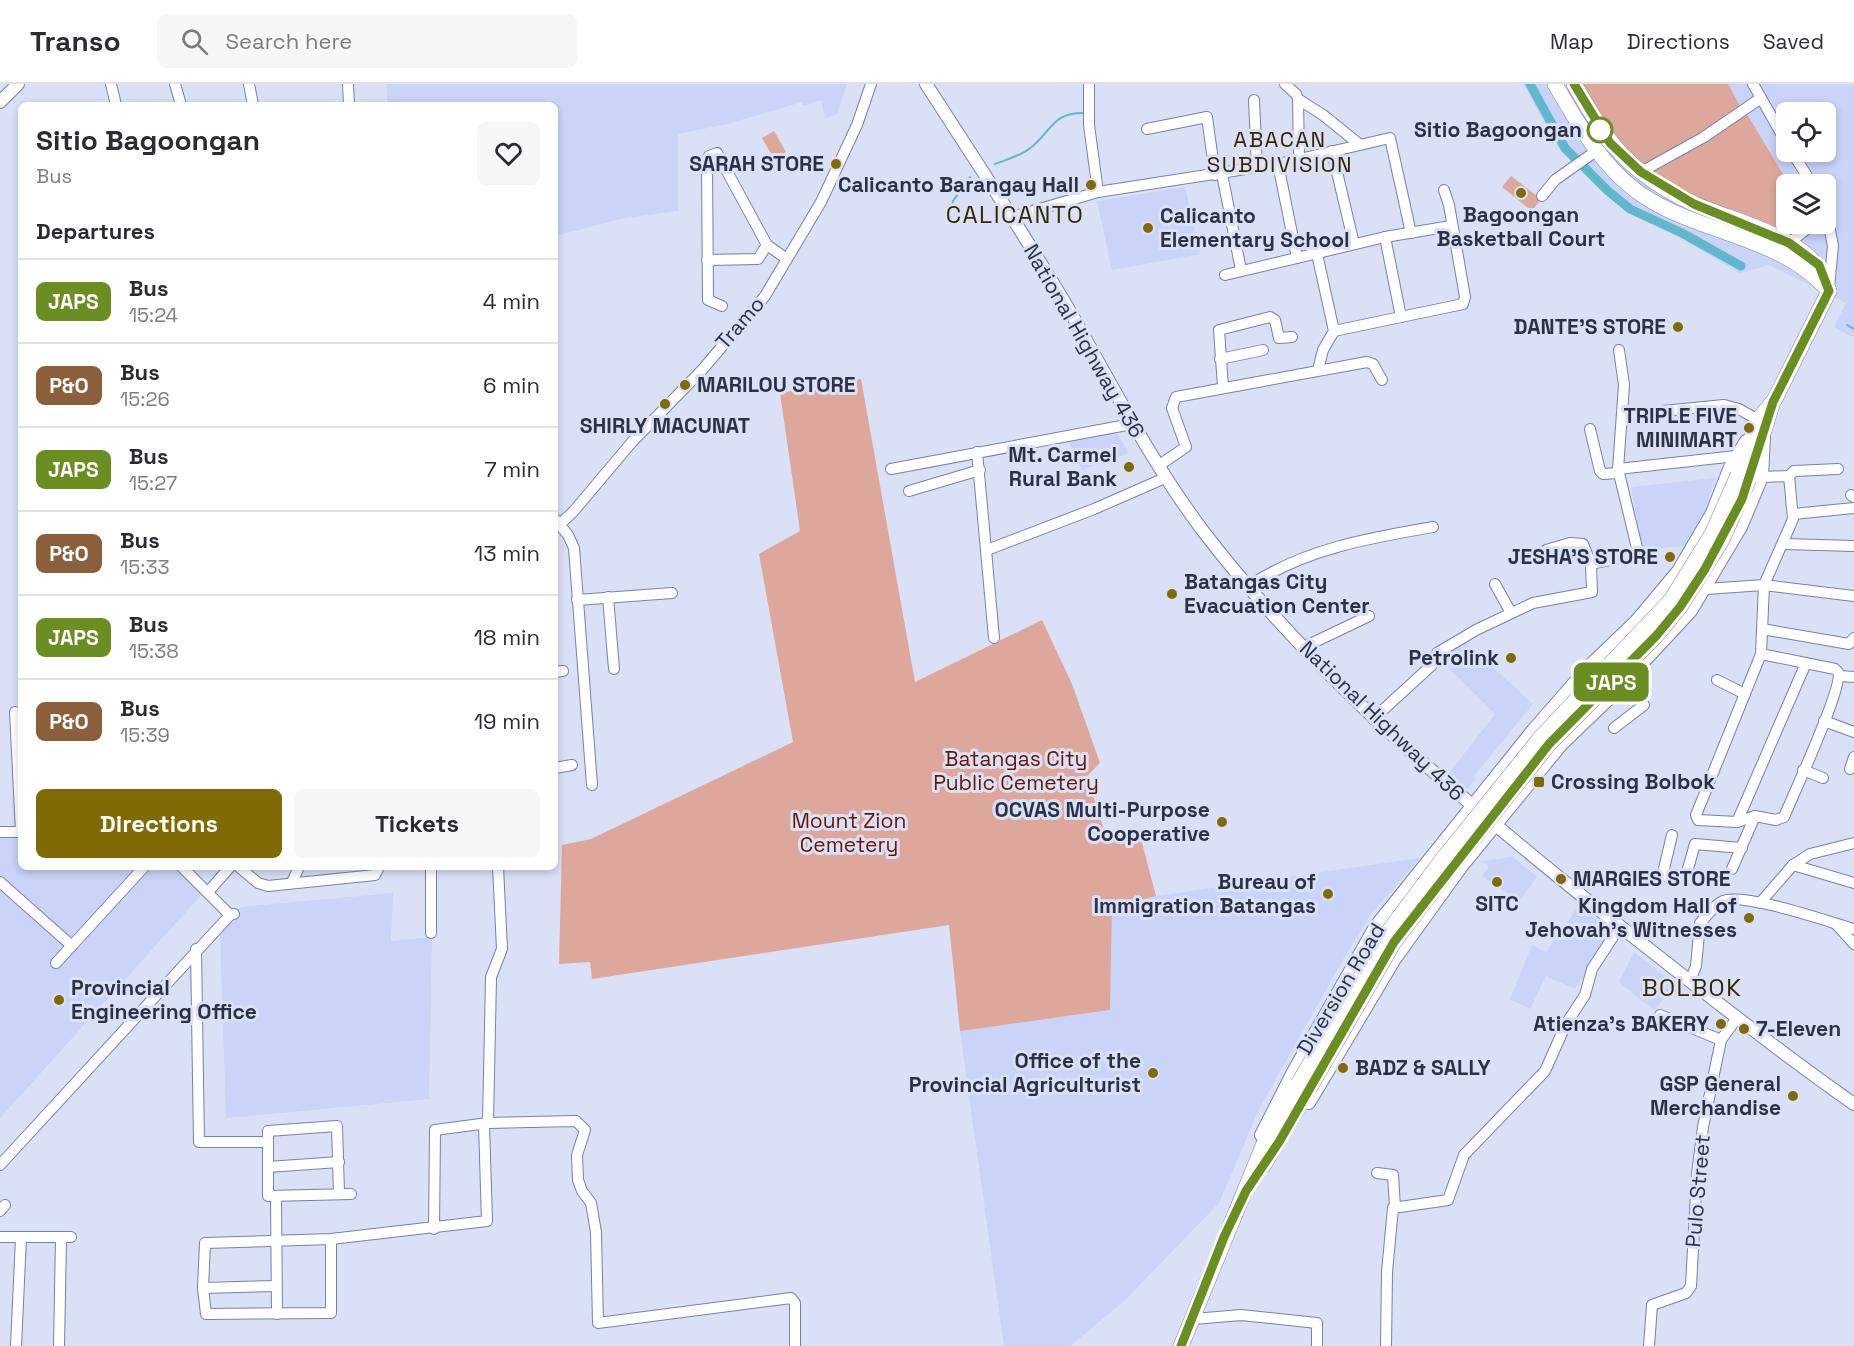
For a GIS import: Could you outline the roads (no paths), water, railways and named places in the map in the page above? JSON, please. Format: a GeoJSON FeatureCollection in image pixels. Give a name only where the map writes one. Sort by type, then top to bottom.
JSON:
{"type":"FeatureCollection","features":[{"type":"Feature","properties":{"kind":"highway"},"geometry":{"type":"LineString","coordinates":[[1555,84],[1596,151],[1623,179],[1648,199],[1684,218],[1766,247],[1811,273],[1829,291]]}},
{"type":"Feature","properties":{"kind":"highway"},"geometry":{"type":"LineString","coordinates":[[1246,1191],[1279,1142],[1303,1087],[1394,942],[1549,744],[1656,636],[1680,607],[1722,540],[1750,477],[1758,429],[1829,291],[1819,265],[1789,243],[1694,204],[1641,172],[1621,155],[1600,130],[1574,84]]}},
{"type":"Feature","properties":{"kind":"highway","name":"Diversion Road"},"geometry":{"type":"LineString","coordinates":[[1181,1346],[1194,1319],[1224,1237],[1246,1191]]}},
{"type":"Feature","properties":{"kind":"main road"},"geometry":{"type":"LineString","coordinates":[[0,102],[18,84]]}},
{"type":"Feature","properties":{"kind":"main road","name":"National Highway 436"},"geometry":{"type":"LineString","coordinates":[[926,84],[1012,217],[1165,478],[1205,533],[1304,647],[1373,718],[1496,827],[1737,1018],[1854,1104]]}},
{"type":"Feature","properties":{"kind":"main road","name":"Diversion Road"},"geometry":{"type":"LineString","coordinates":[[1246,1191],[1263,1129],[1375,927],[1533,730],[1587,668],[1636,621],[1678,570],[1712,513],[1736,456],[1758,429]]}},
{"type":"Feature","properties":{"kind":"main road","name":"Diversion Road"},"geometry":{"type":"LineString","coordinates":[[1246,1191],[1286,1142],[1395,959],[1462,866],[1562,745],[1677,628],[1706,589],[1741,526],[1750,477]]}},
{"type":"Feature","properties":{"kind":"street"},"geometry":{"type":"LineString","coordinates":[[111,84],[115,102]]}},
{"type":"Feature","properties":{"kind":"street"},"geometry":{"type":"LineString","coordinates":[[175,84],[180,102]]}},
{"type":"Feature","properties":{"kind":"street"},"geometry":{"type":"LineString","coordinates":[[249,84],[252,102]]}},
{"type":"Feature","properties":{"kind":"street"},"geometry":{"type":"LineString","coordinates":[[348,84],[349,102]]}},
{"type":"Feature","properties":{"kind":"street","name":"Tramo"},"geometry":{"type":"LineString","coordinates":[[558,521],[702,370],[765,296],[830,184],[857,125],[871,84]]}},
{"type":"Feature","properties":{"kind":"street"},"geometry":{"type":"LineString","coordinates":[[1089,84],[1089,125],[1098,192]]}},
{"type":"Feature","properties":{"kind":"street"},"geometry":{"type":"LineString","coordinates":[[1284,84],[1296,94],[1298,99],[1299,158]]}},
{"type":"Feature","properties":{"kind":"street"},"geometry":{"type":"LineString","coordinates":[[1753,84],[1776,124]]}},
{"type":"Feature","properties":{"kind":"street"},"geometry":{"type":"LineString","coordinates":[[1641,172],[1704,137],[1761,98]]}},
{"type":"Feature","properties":{"kind":"street"},"geometry":{"type":"LineString","coordinates":[[1298,99],[1323,115],[1359,144]]}},
{"type":"Feature","properties":{"kind":"street"},"geometry":{"type":"LineString","coordinates":[[1254,100],[1257,167]]}},
{"type":"Feature","properties":{"kind":"street"},"geometry":{"type":"LineString","coordinates":[[1147,129],[1207,117],[1241,270]]}},
{"type":"Feature","properties":{"kind":"street"},"geometry":{"type":"LineString","coordinates":[[1012,217],[1098,192],[1219,175],[1390,138],[1411,233]]}},
{"type":"Feature","properties":{"kind":"street"},"geometry":{"type":"LineString","coordinates":[[1332,151],[1354,244]]}},
{"type":"Feature","properties":{"kind":"street"},"geometry":{"type":"LineString","coordinates":[[1542,196],[1555,180],[1596,151]]}},
{"type":"Feature","properties":{"kind":"street"},"geometry":{"type":"LineString","coordinates":[[722,306],[708,300],[709,156],[715,153],[719,156],[767,245],[787,259]]}},
{"type":"Feature","properties":{"kind":"street"},"geometry":{"type":"LineString","coordinates":[[1278,164],[1297,258]]}},
{"type":"Feature","properties":{"kind":"street"},"geometry":{"type":"LineString","coordinates":[[1334,331],[1463,303],[1465,300],[1449,205],[1444,190]]}},
{"type":"Feature","properties":{"kind":"street"},"geometry":{"type":"LineString","coordinates":[[1225,275],[1385,237],[1451,226]]}},
{"type":"Feature","properties":{"kind":"street"},"geometry":{"type":"LineString","coordinates":[[1789,243],[1800,234]]}},
{"type":"Feature","properties":{"kind":"street"},"geometry":{"type":"LineString","coordinates":[[1829,291],[1833,246],[1831,234]]}},
{"type":"Feature","properties":{"kind":"street"},"geometry":{"type":"LineString","coordinates":[[1385,237],[1401,317]]}},
{"type":"Feature","properties":{"kind":"street"},"geometry":{"type":"LineString","coordinates":[[707,260],[758,259],[767,245]]}},
{"type":"Feature","properties":{"kind":"street"},"geometry":{"type":"LineString","coordinates":[[1317,254],[1334,331],[1323,350],[1318,370]]}},
{"type":"Feature","properties":{"kind":"street"},"geometry":{"type":"LineString","coordinates":[[1223,387],[1218,332],[1223,327],[1270,317],[1275,320],[1279,338],[1292,337]]}},
{"type":"Feature","properties":{"kind":"street"},"geometry":{"type":"LineString","coordinates":[[1220,359],[1263,350]]}},
{"type":"Feature","properties":{"kind":"street"},"geometry":{"type":"LineString","coordinates":[[1591,564],[1634,555],[1638,552],[1618,471],[1617,449],[1624,385],[1619,350]]}},
{"type":"Feature","properties":{"kind":"street"},"geometry":{"type":"LineString","coordinates":[[1158,466],[1186,447],[1173,410],[1175,399],[1223,387],[1367,362],[1373,364],[1382,380]]}},
{"type":"Feature","properties":{"kind":"street"},"geometry":{"type":"LineString","coordinates":[[1622,415],[1724,405],[1739,408],[1758,429]]}},
{"type":"Feature","properties":{"kind":"street"},"geometry":{"type":"LineString","coordinates":[[891,469],[1132,424]]}},
{"type":"Feature","properties":{"kind":"street"},"geometry":{"type":"LineString","coordinates":[[1590,429],[1600,471],[1605,474],[1736,456]]}},
{"type":"Feature","properties":{"kind":"street"},"geometry":{"type":"LineString","coordinates":[[977,452],[994,638]]}},
{"type":"Feature","properties":{"kind":"street"},"geometry":{"type":"LineString","coordinates":[[1750,477],[1789,476],[1794,471],[1838,469]]}},
{"type":"Feature","properties":{"kind":"street"},"geometry":{"type":"LineString","coordinates":[[909,491],[980,470]]}},
{"type":"Feature","properties":{"kind":"street"},"geometry":{"type":"LineString","coordinates":[[1761,654],[1835,669],[1839,676],[1824,721],[1784,817],[1776,820],[1755,816],[1737,822],[1702,821],[1696,815],[1761,654],[1764,585],[1793,525],[1789,476]]}},
{"type":"Feature","properties":{"kind":"street"},"geometry":{"type":"LineString","coordinates":[[987,550],[1094,509],[1165,478]]}},
{"type":"Feature","properties":{"kind":"street"},"geometry":{"type":"LineString","coordinates":[[1793,514],[1854,508]]}},
{"type":"Feature","properties":{"kind":"street"},"geometry":{"type":"LineString","coordinates":[[558,524],[574,548],[592,785]]}},
{"type":"Feature","properties":{"kind":"street"},"geometry":{"type":"LineString","coordinates":[[1249,586],[1273,570],[1325,550],[1433,527]]}},
{"type":"Feature","properties":{"kind":"street"},"geometry":{"type":"LineString","coordinates":[[1373,718],[1432,666],[1437,653],[1511,613],[1541,601],[1593,592],[1591,564],[1584,545],[1579,543],[1546,550]]}},
{"type":"Feature","properties":{"kind":"street"},"geometry":{"type":"LineString","coordinates":[[1784,544],[1854,546]]}},
{"type":"Feature","properties":{"kind":"street"},"geometry":{"type":"LineString","coordinates":[[1495,584],[1511,613]]}},
{"type":"Feature","properties":{"kind":"street"},"geometry":{"type":"LineString","coordinates":[[1706,589],[1764,585],[1854,596]]}},
{"type":"Feature","properties":{"kind":"street"},"geometry":{"type":"LineString","coordinates":[[577,600],[672,592]]}},
{"type":"Feature","properties":{"kind":"street"},"geometry":{"type":"LineString","coordinates":[[608,597],[614,669]]}},
{"type":"Feature","properties":{"kind":"street"},"geometry":{"type":"LineString","coordinates":[[1304,647],[1369,616]]}},
{"type":"Feature","properties":{"kind":"street"},"geometry":{"type":"LineString","coordinates":[[1762,629],[1848,644],[1854,638]]}},
{"type":"Feature","properties":{"kind":"street"},"geometry":{"type":"LineString","coordinates":[[1737,822],[1806,663]]}},
{"type":"Feature","properties":{"kind":"street"},"geometry":{"type":"LineString","coordinates":[[1839,676],[1854,677]]}},
{"type":"Feature","properties":{"kind":"street"},"geometry":{"type":"LineString","coordinates":[[1717,680],[1746,694]]}},
{"type":"Feature","properties":{"kind":"street"},"geometry":{"type":"LineString","coordinates":[[1614,728],[1644,705],[1625,683]]}},
{"type":"Feature","properties":{"kind":"street"},"geometry":{"type":"LineString","coordinates":[[15,712],[18,772]]}},
{"type":"Feature","properties":{"kind":"street"},"geometry":{"type":"LineString","coordinates":[[1824,721],[1854,732]]}},
{"type":"Feature","properties":{"kind":"street"},"geometry":{"type":"LineString","coordinates":[[1850,769],[1854,757]]}},
{"type":"Feature","properties":{"kind":"street"},"geometry":{"type":"LineString","coordinates":[[558,767],[572,765]]}},
{"type":"Feature","properties":{"kind":"street"},"geometry":{"type":"LineString","coordinates":[[1803,770],[1823,778]]}},
{"type":"Feature","properties":{"kind":"street"},"geometry":{"type":"LineString","coordinates":[[1732,869],[1755,816]]}},
{"type":"Feature","properties":{"kind":"street"},"geometry":{"type":"LineString","coordinates":[[0,832],[18,832]]}},
{"type":"Feature","properties":{"kind":"street"},"geometry":{"type":"LineString","coordinates":[[1662,877],[1672,835]]}},
{"type":"Feature","properties":{"kind":"street"},"geometry":{"type":"LineString","coordinates":[[1760,903],[1793,865],[1810,854],[1854,843]]}},
{"type":"Feature","properties":{"kind":"street"},"geometry":{"type":"LineString","coordinates":[[1687,872],[1695,844],[1742,848]]}},
{"type":"Feature","properties":{"kind":"street"},"geometry":{"type":"LineString","coordinates":[[1793,865],[1854,883]]}},
{"type":"Feature","properties":{"kind":"street"},"geometry":{"type":"LineString","coordinates":[[56,963],[141,870]]}},
{"type":"Feature","properties":{"kind":"street"},"geometry":{"type":"LineString","coordinates":[[0,1165],[196,949],[233,914],[185,870]]}},
{"type":"Feature","properties":{"kind":"street"},"geometry":{"type":"LineString","coordinates":[[208,892],[227,870]]}},
{"type":"Feature","properties":{"kind":"street"},"geometry":{"type":"LineString","coordinates":[[243,870],[261,884],[375,875],[378,870]]}},
{"type":"Feature","properties":{"kind":"street"},"geometry":{"type":"LineString","coordinates":[[292,882],[298,870]]}},
{"type":"Feature","properties":{"kind":"street"},"geometry":{"type":"LineString","coordinates":[[431,870],[431,933]]}},
{"type":"Feature","properties":{"kind":"street"},"geometry":{"type":"LineString","coordinates":[[331,1239],[331,1313],[210,1316],[204,1310],[205,1243],[331,1239],[434,1229],[487,1221],[486,1124],[491,977],[502,949],[498,870]]}},
{"type":"Feature","properties":{"kind":"street"},"geometry":{"type":"LineString","coordinates":[[0,882],[72,946]]}},
{"type":"Feature","properties":{"kind":"street"},"geometry":{"type":"LineString","coordinates":[[1690,981],[1696,966],[1700,923],[1724,900],[1737,898],[1760,903],[1854,929]]}},
{"type":"Feature","properties":{"kind":"street"},"geometry":{"type":"LineString","coordinates":[[1835,923],[1854,944]]}},
{"type":"Feature","properties":{"kind":"street"},"geometry":{"type":"LineString","coordinates":[[1395,1207],[1448,1200],[1464,1155],[1545,1071],[1566,1024],[1585,995],[1592,969],[1620,926]]}},
{"type":"Feature","properties":{"kind":"street"},"geometry":{"type":"LineString","coordinates":[[196,949],[199,1142],[268,1142]]}},
{"type":"Feature","properties":{"kind":"street"},"geometry":{"type":"LineString","coordinates":[[1660,1016],[1720,1041]]}},
{"type":"Feature","properties":{"kind":"street","name":"Pulo Street"},"geometry":{"type":"LineString","coordinates":[[1649,1346],[1652,1305],[1686,1293],[1691,1286],[1697,1174],[1720,1041],[1737,1018]]}},
{"type":"Feature","properties":{"kind":"street"},"geometry":{"type":"LineString","coordinates":[[434,1229],[435,1130],[486,1124],[576,1121],[585,1130],[577,1155],[578,1180],[582,1191],[591,1203],[596,1232],[598,1323],[791,1298],[795,1303],[795,1346]]}},
{"type":"Feature","properties":{"kind":"street"},"geometry":{"type":"LineString","coordinates":[[339,1194],[337,1126],[268,1131],[268,1196],[351,1194]]}},
{"type":"Feature","properties":{"kind":"street"},"geometry":{"type":"LineString","coordinates":[[268,1167],[339,1162]]}},
{"type":"Feature","properties":{"kind":"street"},"geometry":{"type":"LineString","coordinates":[[1377,1173],[1393,1175],[1395,1207],[1387,1272],[1386,1346]]}},
{"type":"Feature","properties":{"kind":"street"},"geometry":{"type":"LineString","coordinates":[[276,1196],[277,1314]]}},
{"type":"Feature","properties":{"kind":"street"},"geometry":{"type":"LineString","coordinates":[[0,1237],[66,1237],[59,1346]]}},
{"type":"Feature","properties":{"kind":"street"},"geometry":{"type":"LineString","coordinates":[[16,1346],[21,1238]]}},
{"type":"Feature","properties":{"kind":"street"},"geometry":{"type":"LineString","coordinates":[[203,1288],[276,1286]]}},
{"type":"Feature","properties":{"kind":"street"},"geometry":{"type":"LineString","coordinates":[[1194,1319],[1241,1315],[1317,1323],[1317,1346]]}},
{"type":"Feature","properties":{"kind":"waterway"},"geometry":{"type":"LineString","coordinates":[[1530,84],[1565,148],[1607,190],[1630,209],[1682,233],[1741,266]]}},
{"type":"Feature","properties":{"kind":"waterway"},"geometry":{"type":"LineString","coordinates":[[995,164],[1029,149],[1058,119],[1085,113]]}},
{"type":"Feature","properties":{"kind":"waterway"},"geometry":{"type":"LineString","coordinates":[[949,221],[953,201],[970,177]]}},
{"type":"Feature","properties":{"kind":"waterway"},"geometry":{"type":"LineString","coordinates":[[1847,325],[1854,329]]}},
{"type":"Feature","properties":{"kind":"place","name":"Sitio Bagoongan"},"geometry":{"type":"Point","coordinates":[1600,130]}},
{"type":"Feature","properties":{"kind":"place","name":"SARAH STORE"},"geometry":{"type":"Point","coordinates":[836,164]}},
{"type":"Feature","properties":{"kind":"place","name":"Calicanto Barangay Hall"},"geometry":{"type":"Point","coordinates":[1091,185]}},
{"type":"Feature","properties":{"kind":"place","name":"Bagoongan Basketball Court"},"geometry":{"type":"Point","coordinates":[1521,193]}},
{"type":"Feature","properties":{"kind":"place","name":"Calicanto Elementary School"},"geometry":{"type":"Point","coordinates":[1148,228]}},
{"type":"Feature","properties":{"kind":"place","name":"DANTE'S STORE"},"geometry":{"type":"Point","coordinates":[1678,327]}},
{"type":"Feature","properties":{"kind":"place","name":"MARILOU STORE"},"geometry":{"type":"Point","coordinates":[685,385]}},
{"type":"Feature","properties":{"kind":"place","name":"SHIRLY MACUNAT"},"geometry":{"type":"Point","coordinates":[665,404]}},
{"type":"Feature","properties":{"kind":"place","name":"TRIPLE FIVE MINIMART"},"geometry":{"type":"Point","coordinates":[1749,428]}},
{"type":"Feature","properties":{"kind":"place","name":"Mt. Carmel Rural Bank"},"geometry":{"type":"Point","coordinates":[1129,467]}},
{"type":"Feature","properties":{"kind":"place","name":"JESHA'S STORE"},"geometry":{"type":"Point","coordinates":[1670,557]}},
{"type":"Feature","properties":{"kind":"place","name":"Batangas City Evacuation Center"},"geometry":{"type":"Point","coordinates":[1172,594]}},
{"type":"Feature","properties":{"kind":"place","name":"Petrolink"},"geometry":{"type":"Point","coordinates":[1511,658]}},
{"type":"Feature","properties":{"kind":"place","name":"Crossing Bolbok"},"geometry":{"type":"Point","coordinates":[1539,782]}},
{"type":"Feature","properties":{"kind":"place","name":"OCVAS Multi-Purpose Cooperative"},"geometry":{"type":"Point","coordinates":[1222,822]}},
{"type":"Feature","properties":{"kind":"place","name":"MARGIES STORE"},"geometry":{"type":"Point","coordinates":[1561,879]}},
{"type":"Feature","properties":{"kind":"place","name":"SITC"},"geometry":{"type":"Point","coordinates":[1497,882]}},
{"type":"Feature","properties":{"kind":"place","name":"Bureau of Immigration Batangas"},"geometry":{"type":"Point","coordinates":[1328,894]}},
{"type":"Feature","properties":{"kind":"place","name":"Kingdom Hall of Jehovah's Witnesses"},"geometry":{"type":"Point","coordinates":[1749,918]}},
{"type":"Feature","properties":{"kind":"place","name":"Provincial Engineering Office"},"geometry":{"type":"Point","coordinates":[59,1000]}},
{"type":"Feature","properties":{"kind":"place","name":"Atienza's BAKERY"},"geometry":{"type":"Point","coordinates":[1721,1024]}},
{"type":"Feature","properties":{"kind":"place","name":"7-Eleven"},"geometry":{"type":"Point","coordinates":[1744,1029]}},
{"type":"Feature","properties":{"kind":"place","name":"BADZ & SALLY"},"geometry":{"type":"Point","coordinates":[1343,1068]}},
{"type":"Feature","properties":{"kind":"place","name":"Office of the Provincial Agriculturist"},"geometry":{"type":"Point","coordinates":[1153,1073]}},
{"type":"Feature","properties":{"kind":"place","name":"GSP General Merchandise"},"geometry":{"type":"Point","coordinates":[1793,1096]}},
{"type":"Feature","properties":{"kind":"district","name":"ABACAN SUBDIVISION"},"geometry":{"type":"Point","coordinates":[1280,152]}},
{"type":"Feature","properties":{"kind":"district","name":"CALICANTO"},"geometry":{"type":"Point","coordinates":[1015,215]}},
{"type":"Feature","properties":{"kind":"district","name":"BOLBOK"},"geometry":{"type":"Point","coordinates":[1692,988]}},
{"type":"Feature","properties":{"kind":"park label","name":"Batangas City Public Cemetery"},"geometry":{"type":"Point","coordinates":[1016,771]}},
{"type":"Feature","properties":{"kind":"park label","name":"Mount Zion Cemetery"},"geometry":{"type":"Point","coordinates":[849,833]}}]}
